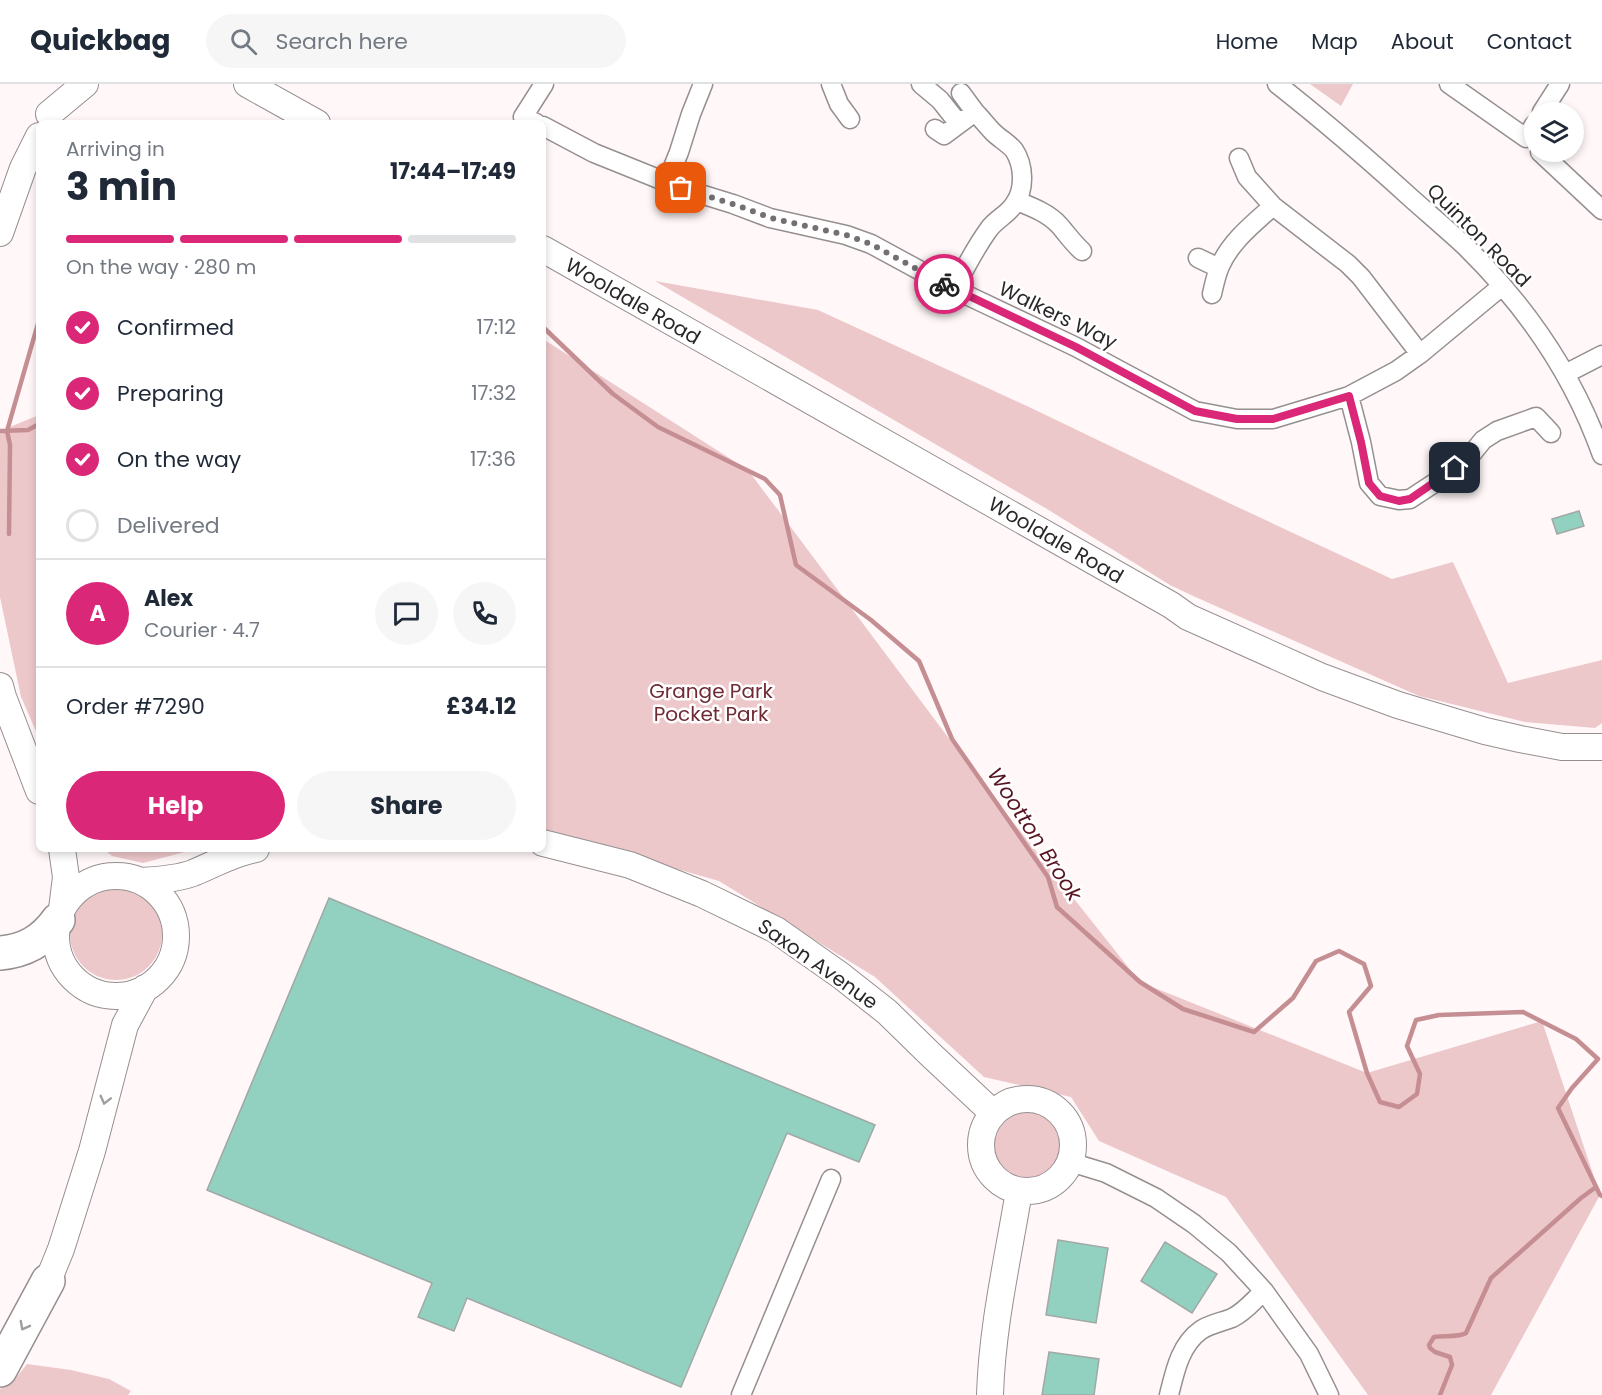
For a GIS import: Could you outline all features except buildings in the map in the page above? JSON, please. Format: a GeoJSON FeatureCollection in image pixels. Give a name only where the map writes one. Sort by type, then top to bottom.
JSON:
{"type":"FeatureCollection","features":[{"type":"Feature","properties":{"kind":"highway"},"geometry":{"type":"LineString","coordinates":[[0,953],[19,950],[38,941],[50,932],[60,915]]}},
{"type":"Feature","properties":{"kind":"highway"},"geometry":{"type":"LineString","coordinates":[[0,1370],[48,1281]]}},
{"type":"Feature","properties":{"kind":"street"},"geometry":{"type":"LineString","coordinates":[[46,120],[62,84]]}},
{"type":"Feature","properties":{"kind":"street"},"geometry":{"type":"LineString","coordinates":[[48,120],[85,84]]}},
{"type":"Feature","properties":{"kind":"street"},"geometry":{"type":"LineString","coordinates":[[247,84],[312,120]]}},
{"type":"Feature","properties":{"kind":"street"},"geometry":{"type":"LineString","coordinates":[[530,120],[544,84]]}},
{"type":"Feature","properties":{"kind":"street"},"geometry":{"type":"LineString","coordinates":[[667,182],[703,84]]}},
{"type":"Feature","properties":{"kind":"street"},"geometry":{"type":"LineString","coordinates":[[831,84],[839,104],[850,119]]}},
{"type":"Feature","properties":{"kind":"street"},"geometry":{"type":"LineString","coordinates":[[921,84],[940,100],[959,124]]}},
{"type":"Feature","properties":{"kind":"street","name":"Quinton Road"},"geometry":{"type":"LineString","coordinates":[[1277,84],[1385,174],[1466,248],[1502,286],[1540,333],[1565,374],[1602,455]]}},
{"type":"Feature","properties":{"kind":"street"},"geometry":{"type":"LineString","coordinates":[[1449,84],[1524,132]]}},
{"type":"Feature","properties":{"kind":"street"},"geometry":{"type":"LineString","coordinates":[[1548,102],[1560,84]]}},
{"type":"Feature","properties":{"kind":"street"},"geometry":{"type":"LineString","coordinates":[[954,289],[990,227],[1017,201],[1022,183],[1022,171],[1018,157],[1008,143],[994,133],[975,112],[961,93]]}},
{"type":"Feature","properties":{"kind":"street"},"geometry":{"type":"LineString","coordinates":[[935,129],[945,135],[975,112]]}},
{"type":"Feature","properties":{"kind":"street","name":"Walkers Way"},"geometry":{"type":"LineString","coordinates":[[546,128],[594,153],[667,182],[771,218],[846,235],[871,244],[954,289],[1076,347],[1185,406],[1202,413],[1237,419],[1273,419],[1349,396],[1396,371],[1420,354],[1502,286]]}},
{"type":"Feature","properties":{"kind":"street"},"geometry":{"type":"LineString","coordinates":[[0,233],[23,168],[36,141]]}},
{"type":"Feature","properties":{"kind":"street"},"geometry":{"type":"LineString","coordinates":[[1239,158],[1247,177],[1273,206],[1348,264],[1361,277],[1420,354]]}},
{"type":"Feature","properties":{"kind":"street"},"geometry":{"type":"LineString","coordinates":[[1551,162],[1602,210]]}},
{"type":"Feature","properties":{"kind":"street"},"geometry":{"type":"LineString","coordinates":[[1017,201],[1048,216],[1082,251]]}},
{"type":"Feature","properties":{"kind":"street"},"geometry":{"type":"LineString","coordinates":[[1212,294],[1219,268],[1226,254],[1240,236],[1273,206]]}},
{"type":"Feature","properties":{"kind":"street","name":"Wooldale Road"},"geometry":{"type":"LineString","coordinates":[[546,251],[1188,617],[1322,677],[1398,705],[1520,739],[1563,747],[1602,747]]}},
{"type":"Feature","properties":{"kind":"street"},"geometry":{"type":"LineString","coordinates":[[1197,258],[1219,268]]}},
{"type":"Feature","properties":{"kind":"street"},"geometry":{"type":"LineString","coordinates":[[1565,374],[1602,355]]}},
{"type":"Feature","properties":{"kind":"street"},"geometry":{"type":"LineString","coordinates":[[1349,396],[1369,483],[1380,496],[1399,501],[1410,499],[1439,480],[1470,456],[1483,440],[1497,431],[1536,417],[1551,433]]}},
{"type":"Feature","properties":{"kind":"street"},"geometry":{"type":"LineString","coordinates":[[0,686],[36,783]]}},
{"type":"Feature","properties":{"kind":"street","name":"Saxon Avenue"},"geometry":{"type":"LineString","coordinates":[[546,844],[630,865],[702,894],[776,930],[840,975],[887,1012],[993,1113]]}},
{"type":"Feature","properties":{"kind":"street"},"geometry":{"type":"LineString","coordinates":[[63,852],[66,877],[56,932],[58,948],[63,963],[71,975],[84,986],[107,995],[121,995],[145,988],[156,981],[167,968],[173,957],[180,904],[191,874]]}},
{"type":"Feature","properties":{"kind":"street"},"geometry":{"type":"LineString","coordinates":[[66,852],[85,868],[106,876]]}},
{"type":"Feature","properties":{"kind":"street"},"geometry":{"type":"LineString","coordinates":[[141,881],[191,874],[240,852]]}},
{"type":"Feature","properties":{"kind":"street"},"geometry":{"type":"LineString","coordinates":[[60,915],[74,894],[84,885],[106,876],[123,876],[141,881],[153,888],[170,908],[176,925]]}},
{"type":"Feature","properties":{"kind":"street"},"geometry":{"type":"LineString","coordinates":[[48,1281],[61,1249],[92,1151],[125,1024],[145,988]]}},
{"type":"Feature","properties":{"kind":"street"},"geometry":{"type":"LineString","coordinates":[[1031,1099],[1046,1103],[1060,1112],[1072,1133],[1073,1149],[1070,1162],[1059,1179],[1045,1188],[1019,1191],[1001,1184],[989,1173],[981,1152],[981,1136],[984,1126],[993,1113],[1012,1101],[1031,1099]]}},
{"type":"Feature","properties":{"kind":"street"},"geometry":{"type":"LineString","coordinates":[[1070,1162],[1106,1173],[1156,1198],[1194,1224],[1229,1253],[1264,1291],[1309,1354],[1329,1395]]}},
{"type":"Feature","properties":{"kind":"street"},"geometry":{"type":"LineString","coordinates":[[741,1395],[831,1179]]}},
{"type":"Feature","properties":{"kind":"street"},"geometry":{"type":"LineString","coordinates":[[990,1395],[998,1312],[1019,1191]]}},
{"type":"Feature","properties":{"kind":"street"},"geometry":{"type":"LineString","coordinates":[[1169,1395],[1183,1350],[1195,1336],[1203,1329],[1242,1312],[1264,1291]]}},
{"type":"Feature","properties":{"kind":"green space"},"geometry":{"type":"Polygon","coordinates":[[[1310,84],[1353,84],[1341,106],[1310,84]]]}},
{"type":"Feature","properties":{"kind":"green space"},"geometry":{"type":"Polygon","coordinates":[[[655,281],[818,310],[1392,579],[1453,562],[1508,683],[1602,660],[1602,723],[1595,728],[1525,722],[1419,696],[1191,595],[1170,585],[1047,509],[655,281]]]}},
{"type":"Feature","properties":{"kind":"green space","name":"Grange Park Pocket Park"},"geometry":{"type":"Polygon","coordinates":[[[546,341],[748,470],[986,788],[1140,982],[1367,1073],[1542,1021],[1600,1195],[1491,1395],[1368,1395],[1226,1197],[1099,1141],[1071,1097],[984,1077],[875,977],[719,881],[546,832],[546,341]]]}},
{"type":"Feature","properties":{"kind":"green space"},"geometry":{"type":"Polygon","coordinates":[[[36,416],[36,731],[21,697],[0,597],[0,431],[36,416]]]}},
{"type":"Feature","properties":{"kind":"green space"},"geometry":{"type":"Polygon","coordinates":[[[107,852],[185,852],[143,863],[112,856],[107,852]]]}},
{"type":"Feature","properties":{"kind":"green space"},"geometry":{"type":"Polygon","coordinates":[[[116,888],[133,892],[148,902],[158,917],[162,934],[158,951],[148,966],[133,976],[116,980],[99,976],[84,966],[74,951],[70,934],[74,917],[84,902],[99,892],[116,888]]]}},
{"type":"Feature","properties":{"kind":"green space"},"geometry":{"type":"Polygon","coordinates":[[[1028,1109],[1041,1112],[1053,1119],[1060,1131],[1063,1144],[1060,1157],[1053,1169],[1041,1176],[1028,1179],[1015,1176],[1003,1169],[996,1157],[993,1144],[996,1131],[1003,1119],[1015,1112],[1028,1109]]]}},
{"type":"Feature","properties":{"kind":"green space"},"geometry":{"type":"Polygon","coordinates":[[[27,1364],[71,1370],[109,1379],[131,1391],[128,1395],[0,1395],[0,1389],[12,1383],[27,1364]]]}},
{"type":"Feature","properties":{"kind":"waterway"},"geometry":{"type":"LineString","coordinates":[[9,534],[10,445],[7,431],[36,330]]}},
{"type":"Feature","properties":{"kind":"waterway","name":"Wootton Brook"},"geometry":{"type":"LineString","coordinates":[[546,330],[613,394],[658,427],[765,479],[780,495],[796,565],[871,620],[919,661],[952,739],[1048,877],[1057,907],[1140,982],[1183,1009],[1254,1032],[1293,998],[1316,961],[1339,951],[1364,964],[1371,986],[1349,1012],[1367,1073],[1380,1102],[1399,1107],[1417,1094],[1420,1074],[1407,1046],[1416,1020],[1439,1015],[1523,1012],[1576,1039],[1598,1059],[1572,1088],[1558,1108],[1602,1196]]}},
{"type":"Feature","properties":{"kind":"waterway","name":"Wootton Brook"},"geometry":{"type":"LineString","coordinates":[[0,431],[28,430],[36,426]]}},
{"type":"Feature","properties":{"kind":"waterway"},"geometry":{"type":"LineString","coordinates":[[1440,1395],[1452,1365],[1450,1357],[1430,1348],[1429,1345],[1434,1337],[1466,1333],[1491,1278],[1596,1187]]}},
{"type":"Feature","properties":{"kind":"way so far"},"geometry":{"type":"LineString","coordinates":[[681,188],[771,218],[846,235],[871,244],[944,284]]}},
{"type":"Feature","properties":{"kind":"route"},"geometry":{"type":"LineString","coordinates":[[944,284],[1076,347],[1202,413],[1237,419],[1273,419],[1349,396],[1369,483],[1380,496],[1399,501],[1410,499],[1455,468]]}}]}
